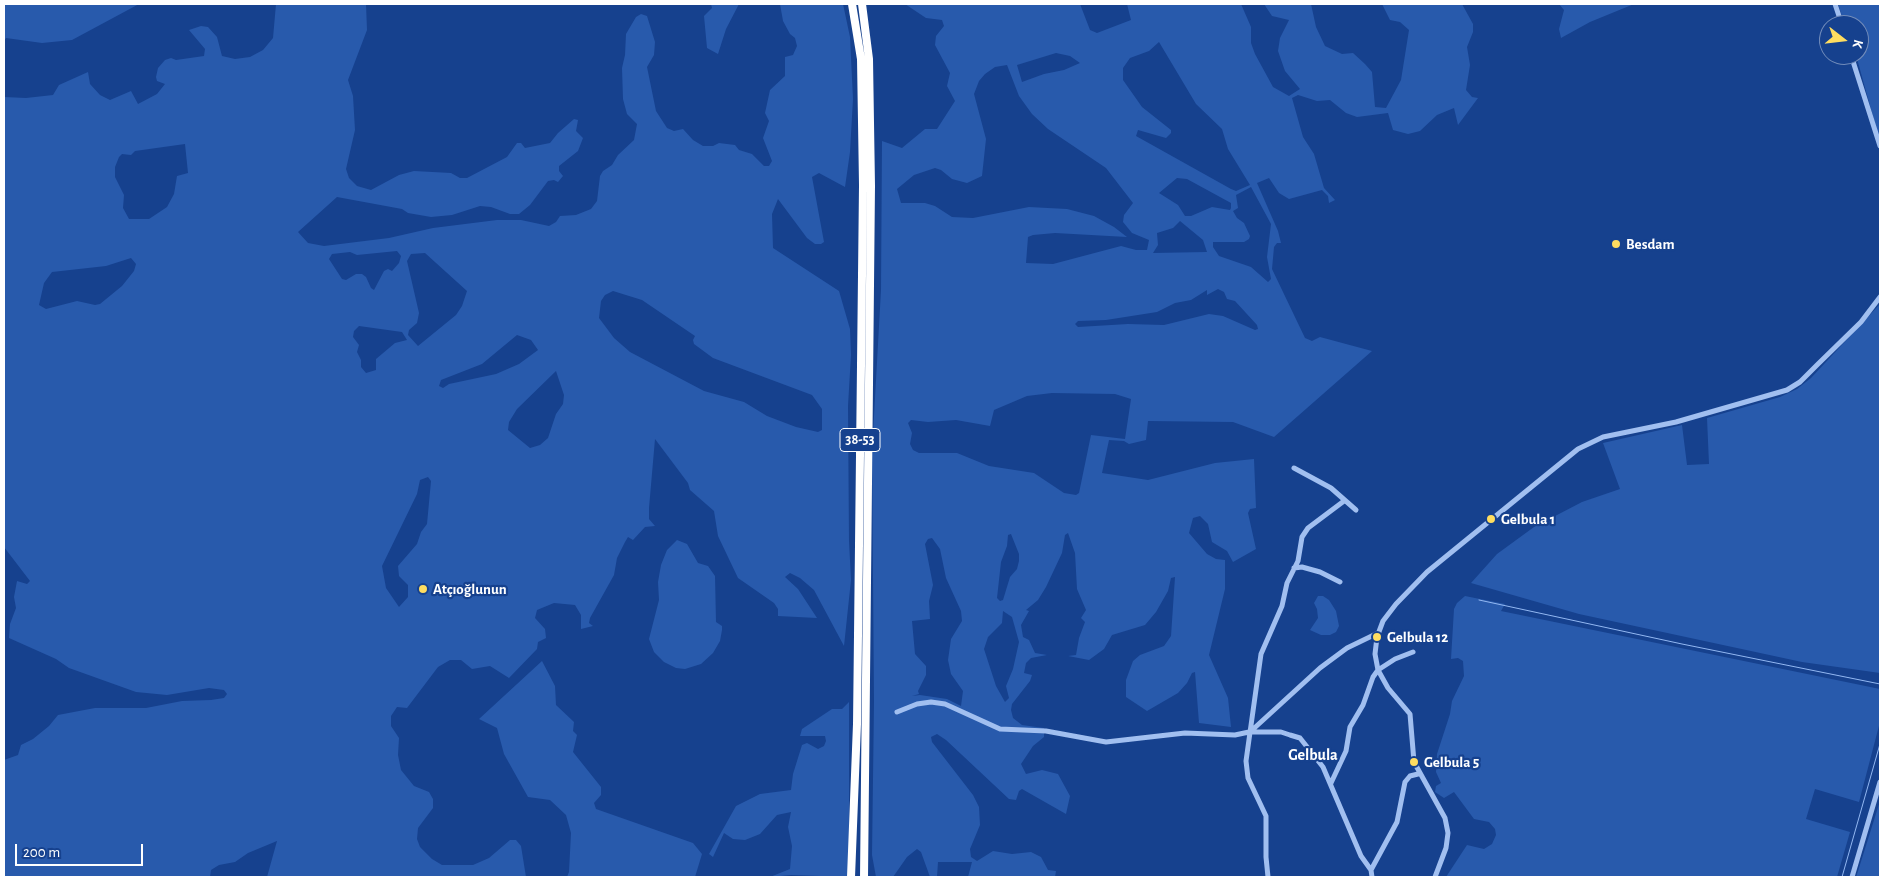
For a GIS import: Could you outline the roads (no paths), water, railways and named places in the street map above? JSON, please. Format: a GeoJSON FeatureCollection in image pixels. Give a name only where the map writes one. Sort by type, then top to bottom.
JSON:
{"type":"FeatureCollection","features":[{"type":"Feature","properties":{"kind":"highway","name":"38-53"},"geometry":{"type":"LineString","coordinates":[[851,877],[856,724],[862,195],[861,59],[852,4]]}},
{"type":"Feature","properties":{"kind":"highway","name":"38-53"},"geometry":{"type":"LineString","coordinates":[[862,4],[869,59],[871,186],[864,877]]}},
{"type":"Feature","properties":{"kind":"street"},"geometry":{"type":"LineString","coordinates":[[1854,65],[1880,146]]}},
{"type":"Feature","properties":{"kind":"street"},"geometry":{"type":"LineString","coordinates":[[1435,877],[1446,848],[1448,833],[1445,818],[1418,774],[1411,748],[1410,714],[1388,688],[1378,670],[1375,654],[1378,633],[1383,621],[1396,604],[1427,572],[1578,449],[1603,437],[1676,422],[1787,390],[1800,382],[1861,322],[1880,297]]}},
{"type":"Feature","properties":{"kind":"street"},"geometry":{"type":"LineString","coordinates":[[1294,468],[1331,488],[1344,502],[1356,510]]}},
{"type":"Feature","properties":{"kind":"street"},"geometry":{"type":"LineString","coordinates":[[1268,877],[1266,816],[1248,778],[1246,761],[1261,654],[1282,606],[1287,583],[1294,568],[1302,537],[1308,528],[1344,502]]}},
{"type":"Feature","properties":{"kind":"street"},"geometry":{"type":"LineString","coordinates":[[1294,568],[1320,572],[1340,582]]}},
{"type":"Feature","properties":{"kind":"street"},"geometry":{"type":"LineString","coordinates":[[1249,732],[1320,668],[1347,648],[1378,633]]}},
{"type":"Feature","properties":{"kind":"street"},"geometry":{"type":"LineString","coordinates":[[1331,783],[1346,751],[1350,726],[1363,705],[1373,677],[1378,670],[1395,659],[1414,652]]}},
{"type":"Feature","properties":{"kind":"street"},"geometry":{"type":"LineString","coordinates":[[897,712],[917,704],[931,702],[945,704],[1000,730],[1046,731],[1106,742],[1185,733],[1235,736],[1249,732],[1281,732],[1300,738],[1323,767],[1361,856],[1372,870]]}},
{"type":"Feature","properties":{"kind":"street"},"geometry":{"type":"LineString","coordinates":[[1372,877],[1372,870],[1397,822],[1405,782],[1410,776],[1418,774]]}},
{"type":"Feature","properties":{"kind":"street"},"geometry":{"type":"LineString","coordinates":[[1852,877],[1880,782]]}},
{"type":"Feature","properties":{"kind":"waterway"},"geometry":{"type":"LineString","coordinates":[[1479,600],[1880,684]]}},
{"type":"Feature","properties":{"kind":"waterway"},"geometry":{"type":"LineString","coordinates":[[1842,877],[1880,744]]}},
{"type":"Feature","properties":{"kind":"place","name":"Besdam"},"geometry":{"type":"Point","coordinates":[1616,244]}},
{"type":"Feature","properties":{"kind":"place","name":"Gelbula 1"},"geometry":{"type":"Point","coordinates":[1491,519]}},
{"type":"Feature","properties":{"kind":"place","name":"Atçıoğlunun"},"geometry":{"type":"Point","coordinates":[423,589]}},
{"type":"Feature","properties":{"kind":"place","name":"Gelbula 12"},"geometry":{"type":"Point","coordinates":[1377,637]}},
{"type":"Feature","properties":{"kind":"place","name":"Gelbula 5"},"geometry":{"type":"Point","coordinates":[1414,762]}},
{"type":"Feature","properties":{"kind":"district","name":"Gelbula"},"geometry":{"type":"Point","coordinates":[1313,755]}}]}
